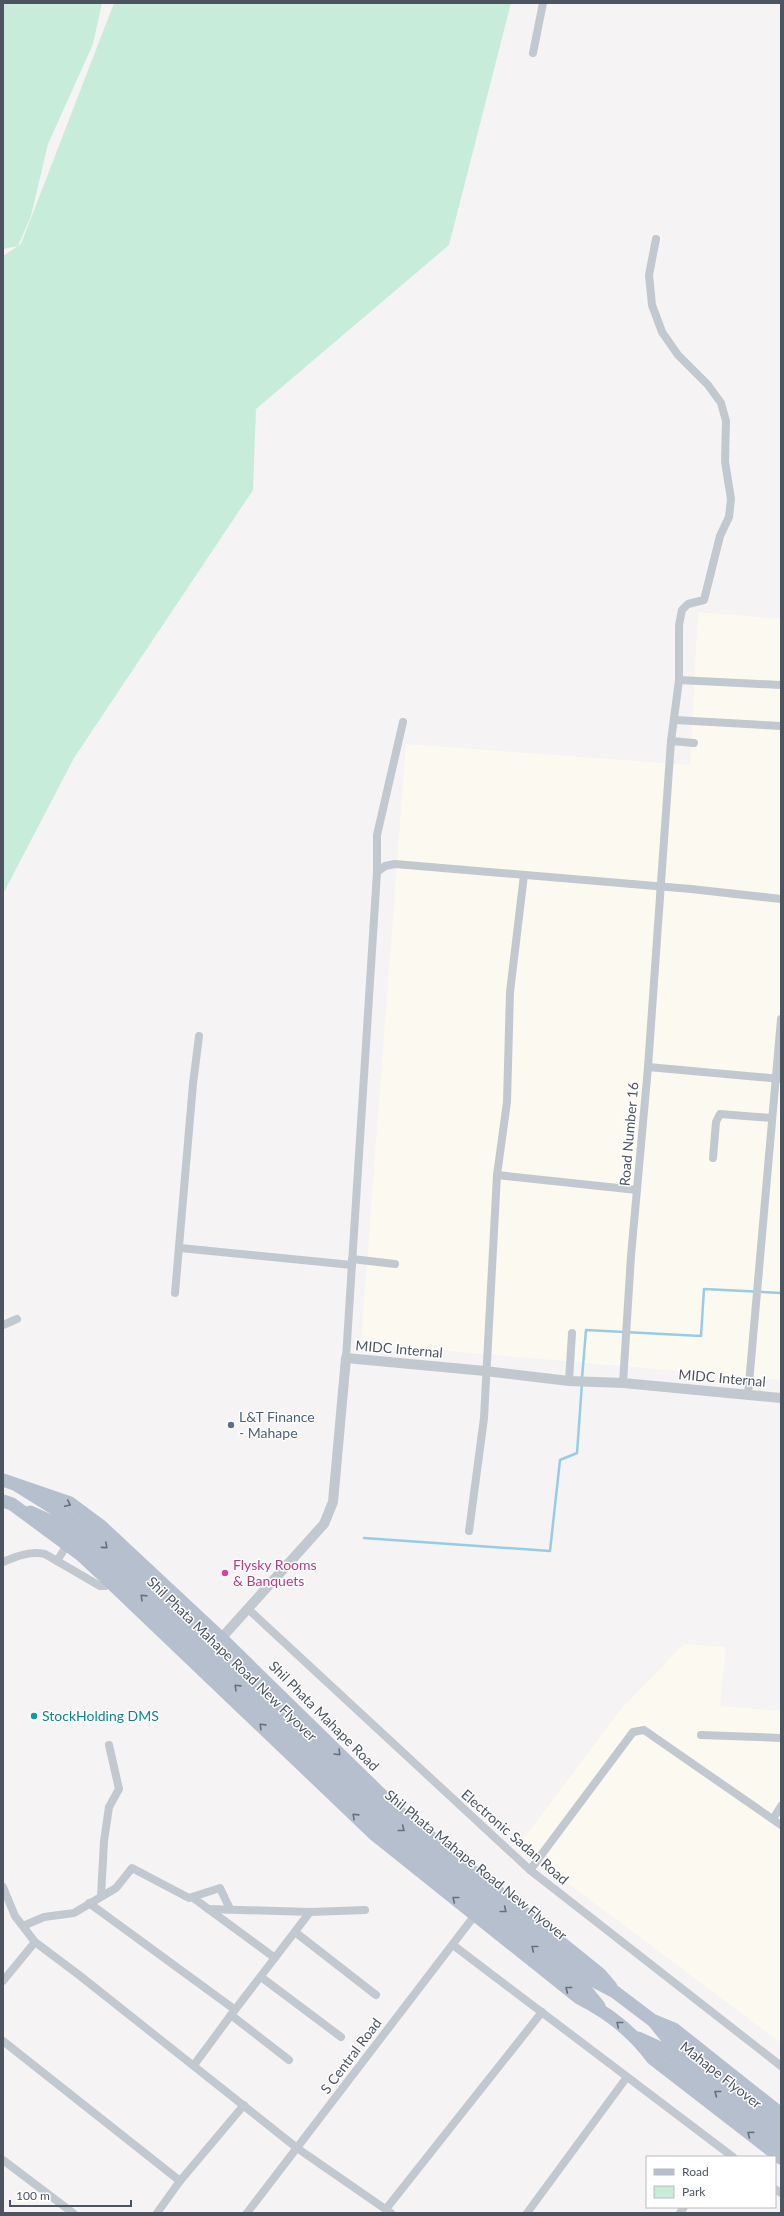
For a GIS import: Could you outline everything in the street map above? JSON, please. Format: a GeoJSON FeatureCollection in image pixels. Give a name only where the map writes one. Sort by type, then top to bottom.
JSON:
{"type":"FeatureCollection","features":[{"type":"Feature","properties":{"kind":"main road","name":"Shil Phata Mahape Road"},"geometry":{"type":"LineString","coordinates":[[3,1480],[70,1503],[101,1526],[221,1638],[397,1810],[600,1974],[615,1992]]}},
{"type":"Feature","properties":{"kind":"main road","name":"Shil Phata Mahape Road New Flyover"},"geometry":{"type":"LineString","coordinates":[[18,1486],[60,1519]]}},
{"type":"Feature","properties":{"kind":"main road","name":"Shil Phata Mahape Road New Flyover"},"geometry":{"type":"LineString","coordinates":[[7,1502],[60,1519],[94,1536],[137,1574],[390,1818],[590,1986],[601,2009]]}},
{"type":"Feature","properties":{"kind":"main road"},"geometry":{"type":"LineString","coordinates":[[7,1502],[67,1545],[111,1583],[198,1664],[375,1835],[579,1998],[601,2009],[638,2038],[652,2058],[781,2158]]}},
{"type":"Feature","properties":{"kind":"main road","name":"Shil Phata Mahape Road New Flyover"},"geometry":{"type":"LineString","coordinates":[[590,1986],[615,1992]]}},
{"type":"Feature","properties":{"kind":"main road"},"geometry":{"type":"LineString","coordinates":[[615,1992],[652,2020],[674,2029],[781,2114]]}},
{"type":"Feature","properties":{"kind":"main road","name":"Mahape Flyover"},"geometry":{"type":"LineString","coordinates":[[652,2020],[663,2043],[781,2143]]}},
{"type":"Feature","properties":{"kind":"main road","name":"Mahape Flyover"},"geometry":{"type":"LineString","coordinates":[[638,2038],[663,2043],[781,2128]]}},
{"type":"Feature","properties":{"kind":"street"},"geometry":{"type":"LineString","coordinates":[[533,53],[543,3]]}},
{"type":"Feature","properties":{"kind":"street","name":"Road Number 16"},"geometry":{"type":"LineString","coordinates":[[623,1383],[625,1331],[648,1067],[671,741],[675,720],[679,680],[679,625],[682,610],[688,604],[704,600],[720,536],[729,517],[731,499],[726,462],[726,422],[721,403],[708,385],[678,355],[662,332],[652,305],[649,276],[656,239]]}},
{"type":"Feature","properties":{"kind":"street"},"geometry":{"type":"LineString","coordinates":[[679,680],[781,685]]}},
{"type":"Feature","properties":{"kind":"street"},"geometry":{"type":"LineString","coordinates":[[675,720],[781,726]]}},
{"type":"Feature","properties":{"kind":"street"},"geometry":{"type":"LineString","coordinates":[[346,1358],[377,872],[377,835],[403,722]]}},
{"type":"Feature","properties":{"kind":"street"},"geometry":{"type":"LineString","coordinates":[[671,741],[694,743]]}},
{"type":"Feature","properties":{"kind":"street"},"geometry":{"type":"LineString","coordinates":[[377,872],[385,866],[395,864],[661,886],[781,900]]}},
{"type":"Feature","properties":{"kind":"street"},"geometry":{"type":"LineString","coordinates":[[469,1531],[484,1418],[485,1371],[494,1261],[497,1175],[504,1134],[510,992],[524,875]]}},
{"type":"Feature","properties":{"kind":"street"},"geometry":{"type":"LineString","coordinates":[[748,1395],[772,1118],[778,1079],[781,1019]]}},
{"type":"Feature","properties":{"kind":"street"},"geometry":{"type":"LineString","coordinates":[[175,1294],[193,1084],[199,1036]]}},
{"type":"Feature","properties":{"kind":"street"},"geometry":{"type":"LineString","coordinates":[[648,1067],[778,1079]]}},
{"type":"Feature","properties":{"kind":"street"},"geometry":{"type":"LineString","coordinates":[[713,1158],[716,1122],[720,1114],[772,1118]]}},
{"type":"Feature","properties":{"kind":"street"},"geometry":{"type":"LineString","coordinates":[[497,1175],[638,1190]]}},
{"type":"Feature","properties":{"kind":"street"},"geometry":{"type":"LineString","coordinates":[[180,1248],[395,1264]]}},
{"type":"Feature","properties":{"kind":"street"},"geometry":{"type":"LineString","coordinates":[[3,1325],[17,1319]]}},
{"type":"Feature","properties":{"kind":"street"},"geometry":{"type":"LineString","coordinates":[[569,1381],[572,1333]]}},
{"type":"Feature","properties":{"kind":"street","name":"MIDC Internal"},"geometry":{"type":"LineString","coordinates":[[198,1664],[324,1524],[333,1502],[346,1358],[485,1371],[569,1381],[623,1383],[781,1398]]}},
{"type":"Feature","properties":{"kind":"street"},"geometry":{"type":"LineString","coordinates":[[57,1561],[67,1545]]}},
{"type":"Feature","properties":{"kind":"street"},"geometry":{"type":"LineString","coordinates":[[3,1562],[18,1556],[35,1552],[45,1554],[100,1586],[105,1586],[111,1583],[136,1558]]}},
{"type":"Feature","properties":{"kind":"street","name":"Electronic Sadan Road"},"geometry":{"type":"LineString","coordinates":[[248,1609],[530,1870],[781,2066]]}},
{"type":"Feature","properties":{"kind":"street"},"geometry":{"type":"LineString","coordinates":[[530,1870],[633,1732],[644,1730],[652,1734],[781,1825]]}},
{"type":"Feature","properties":{"kind":"street"},"geometry":{"type":"LineString","coordinates":[[701,1735],[781,1738]]}},
{"type":"Feature","properties":{"kind":"street"},"geometry":{"type":"LineString","coordinates":[[101,1896],[104,1841],[109,1807],[119,1789],[109,1745]]}},
{"type":"Feature","properties":{"kind":"street"},"geometry":{"type":"LineString","coordinates":[[772,1819],[781,1806]]}},
{"type":"Feature","properties":{"kind":"street"},"geometry":{"type":"LineString","coordinates":[[23,1926],[44,1918],[74,1913],[116,1888],[132,1868],[189,1898],[220,1888],[230,1909]]}},
{"type":"Feature","properties":{"kind":"street"},"geometry":{"type":"LineString","coordinates":[[3,1887],[15,1916],[35,1942],[194,2065],[297,2148],[389,2211],[542,2012]]}},
{"type":"Feature","properties":{"kind":"street"},"geometry":{"type":"LineString","coordinates":[[192,1897],[275,1958]]}},
{"type":"Feature","properties":{"kind":"street"},"geometry":{"type":"LineString","coordinates":[[89,1903],[232,2012],[289,2060]]}},
{"type":"Feature","properties":{"kind":"street"},"geometry":{"type":"LineString","coordinates":[[208,1909],[310,1912],[365,1910]]}},
{"type":"Feature","properties":{"kind":"street"},"geometry":{"type":"LineString","coordinates":[[194,2065],[232,2012],[261,1977],[310,1912]]}},
{"type":"Feature","properties":{"kind":"street","name":"S Central Road"},"geometry":{"type":"LineString","coordinates":[[247,2213],[475,1916]]}},
{"type":"Feature","properties":{"kind":"street"},"geometry":{"type":"LineString","coordinates":[[295,1932],[376,1995]]}},
{"type":"Feature","properties":{"kind":"street"},"geometry":{"type":"LineString","coordinates":[[3,1981],[35,1942]]}},
{"type":"Feature","properties":{"kind":"street"},"geometry":{"type":"LineString","coordinates":[[453,1945],[728,2156]]}},
{"type":"Feature","properties":{"kind":"street"},"geometry":{"type":"LineString","coordinates":[[261,1977],[341,2037]]}},
{"type":"Feature","properties":{"kind":"street"},"geometry":{"type":"LineString","coordinates":[[3,2041],[180,2181]]}},
{"type":"Feature","properties":{"kind":"street"},"geometry":{"type":"LineString","coordinates":[[527,2213],[627,2077]]}},
{"type":"Feature","properties":{"kind":"street"},"geometry":{"type":"LineString","coordinates":[[158,2213],[180,2181],[244,2105]]}},
{"type":"Feature","properties":{"kind":"street"},"geometry":{"type":"LineString","coordinates":[[3,2160],[73,2213]]}},
{"type":"Feature","properties":{"kind":"shaded area"},"geometry":{"type":"Polygon","coordinates":[[[698,612],[781,619],[781,1380],[361,1343],[406,744],[690,765],[698,612]]]}},
{"type":"Feature","properties":{"kind":"shaded area"},"geometry":{"type":"Polygon","coordinates":[[[684,1644],[726,1647],[720,1706],[781,1711],[781,2043],[518,1846],[621,1709],[684,1644]]]}},
{"type":"Feature","properties":{"kind":"green space"},"geometry":{"type":"Polygon","coordinates":[[[3,3],[102,3],[93,44],[48,144],[31,216],[18,246],[3,249],[3,3]]]}},
{"type":"Feature","properties":{"kind":"green space"},"geometry":{"type":"Polygon","coordinates":[[[114,3],[511,3],[449,245],[256,409],[253,490],[74,758],[3,894],[3,256],[21,244],[114,3]]]}},
{"type":"Feature","properties":{"kind":"waterway"},"geometry":{"type":"LineString","coordinates":[[582,1378],[586,1330],[701,1336],[704,1289],[781,1293]]}},
{"type":"Feature","properties":{"kind":"waterway"},"geometry":{"type":"LineString","coordinates":[[364,1538],[550,1551],[560,1460],[577,1453],[582,1383]]}},
{"type":"Feature","properties":{"kind":"place","name":"L&T Finance - Mahape"},"geometry":{"type":"Point","coordinates":[231,1425]}},
{"type":"Feature","properties":{"kind":"place","name":"Flysky Rooms & Banquets"},"geometry":{"type":"Point","coordinates":[225,1573]}},
{"type":"Feature","properties":{"kind":"place","name":"StockHolding DMS"},"geometry":{"type":"Point","coordinates":[34,1716]}}]}
